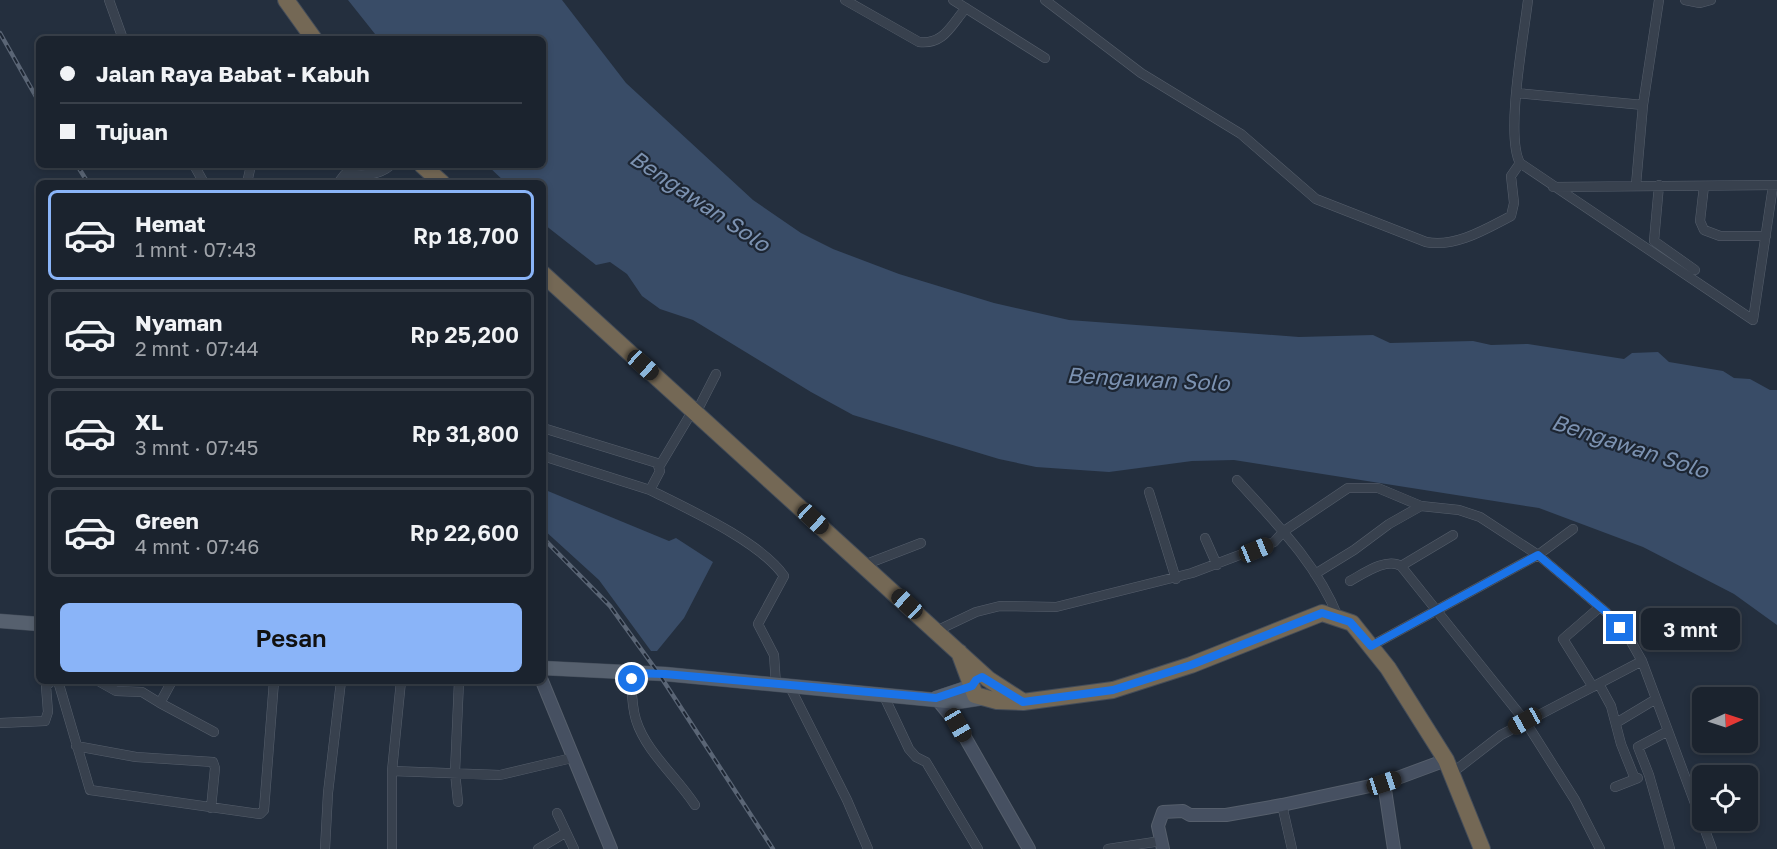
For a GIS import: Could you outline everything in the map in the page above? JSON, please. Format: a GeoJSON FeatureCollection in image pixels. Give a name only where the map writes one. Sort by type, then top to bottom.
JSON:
{"type":"FeatureCollection","features":[{"type":"Feature","properties":{"kind":"highway"},"geometry":{"type":"LineString","coordinates":[[286,0],[312,36]]}},
{"type":"Feature","properties":{"kind":"highway"},"geometry":{"type":"LineString","coordinates":[[425,168],[439,180]]}},
{"type":"Feature","properties":{"kind":"highway"},"geometry":{"type":"LineString","coordinates":[[546,277],[988,679],[1023,702]]}},
{"type":"Feature","properties":{"kind":"highway"},"geometry":{"type":"LineString","coordinates":[[977,692],[1023,702],[1113,690],[1145,681],[1311,616],[1322,613],[1338,617],[1352,623],[1406,694],[1449,766],[1482,849]]}},
{"type":"Feature","properties":{"kind":"highway"},"geometry":{"type":"LineString","coordinates":[[959,652],[977,692]]}},
{"type":"Feature","properties":{"kind":"highway"},"geometry":{"type":"LineString","coordinates":[[977,692],[992,690],[988,679]]}},
{"type":"Feature","properties":{"kind":"main road"},"geometry":{"type":"LineString","coordinates":[[0,621],[36,624]]}},
{"type":"Feature","properties":{"kind":"main road"},"geometry":{"type":"LineString","coordinates":[[546,668],[936,698],[957,702],[977,692]]}},
{"type":"Feature","properties":{"kind":"street"},"geometry":{"type":"LineString","coordinates":[[109,0],[122,36]]}},
{"type":"Feature","properties":{"kind":"street"},"geometry":{"type":"LineString","coordinates":[[845,0],[919,42],[928,44],[939,41],[966,8]]}},
{"type":"Feature","properties":{"kind":"street"},"geometry":{"type":"LineString","coordinates":[[953,0],[1045,58]]}},
{"type":"Feature","properties":{"kind":"street"},"geometry":{"type":"LineString","coordinates":[[1045,0],[1134,68],[1241,134],[1316,199],[1426,242],[1444,244],[1511,216],[1514,203],[1511,176],[1520,163]]}},
{"type":"Feature","properties":{"kind":"street"},"geometry":{"type":"LineString","coordinates":[[1528,0],[1517,93],[1515,146],[1520,163],[1553,187],[1753,320],[1775,185],[1553,187]]}},
{"type":"Feature","properties":{"kind":"street"},"geometry":{"type":"LineString","coordinates":[[1636,185],[1643,105],[1659,0]]}},
{"type":"Feature","properties":{"kind":"street"},"geometry":{"type":"LineString","coordinates":[[1684,0],[1700,3],[1711,0]]}},
{"type":"Feature","properties":{"kind":"street"},"geometry":{"type":"LineString","coordinates":[[1517,93],[1643,105]]}},
{"type":"Feature","properties":{"kind":"street"},"geometry":{"type":"LineString","coordinates":[[340,180],[345,174],[371,175],[383,172],[388,168]]}},
{"type":"Feature","properties":{"kind":"street"},"geometry":{"type":"LineString","coordinates":[[1659,185],[1654,241],[1695,270]]}},
{"type":"Feature","properties":{"kind":"street"},"geometry":{"type":"LineString","coordinates":[[1704,186],[1700,221],[1704,230],[1720,236],[1766,236]]}},
{"type":"Feature","properties":{"kind":"street"},"geometry":{"type":"LineString","coordinates":[[650,490],[659,467],[716,374]]}},
{"type":"Feature","properties":{"kind":"street"},"geometry":{"type":"LineString","coordinates":[[546,429],[655,462],[659,467]]}},
{"type":"Feature","properties":{"kind":"street"},"geometry":{"type":"LineString","coordinates":[[546,457],[650,490],[742,540],[777,566],[784,576],[758,624],[774,655],[783,686],[847,800],[868,849]]}},
{"type":"Feature","properties":{"kind":"street"},"geometry":{"type":"LineString","coordinates":[[1237,480],[1284,531],[1328,593],[1338,617]]}},
{"type":"Feature","properties":{"kind":"street"},"geometry":{"type":"LineString","coordinates":[[936,631],[976,612],[1000,606],[1021,604],[1056,607],[1176,579],[1274,542],[1284,531],[1348,488],[1378,488],[1421,506],[1459,510],[1480,517],[1538,555],[1600,608],[1629,638],[1656,699],[1712,849]]}},
{"type":"Feature","properties":{"kind":"street"},"geometry":{"type":"LineString","coordinates":[[1149,492],[1176,579]]}},
{"type":"Feature","properties":{"kind":"street"},"geometry":{"type":"LineString","coordinates":[[1315,574],[1354,550],[1389,524],[1421,506]]}},
{"type":"Feature","properties":{"kind":"street"},"geometry":{"type":"LineString","coordinates":[[1371,646],[1538,555],[1573,529]]}},
{"type":"Feature","properties":{"kind":"street"},"geometry":{"type":"LineString","coordinates":[[1401,566],[1453,535]]}},
{"type":"Feature","properties":{"kind":"street"},"geometry":{"type":"LineString","coordinates":[[1205,538],[1217,564]]}},
{"type":"Feature","properties":{"kind":"street"},"geometry":{"type":"LineString","coordinates":[[864,565],[921,543]]}},
{"type":"Feature","properties":{"kind":"street"},"geometry":{"type":"LineString","coordinates":[[1350,581],[1375,568],[1391,564],[1401,566],[1525,721],[1575,800],[1600,849]]}},
{"type":"Feature","properties":{"kind":"street"},"geometry":{"type":"LineString","coordinates":[[1600,608],[1563,639],[1596,686],[1604,690],[1635,779]]}},
{"type":"Feature","properties":{"kind":"street"},"geometry":{"type":"LineString","coordinates":[[1108,849],[1162,845],[1158,825],[1163,813],[1182,811],[1190,815],[1226,815],[1384,783],[1449,766],[1525,721],[1641,661]]}},
{"type":"Feature","properties":{"kind":"street"},"geometry":{"type":"LineString","coordinates":[[631,673],[636,721],[650,746],[694,805]]}},
{"type":"Feature","properties":{"kind":"street"},"geometry":{"type":"LineString","coordinates":[[0,723],[45,721],[48,712],[46,686],[48,684]]}},
{"type":"Feature","properties":{"kind":"street"},"geometry":{"type":"LineString","coordinates":[[59,684],[90,790],[211,808],[262,813],[274,684]]}},
{"type":"Feature","properties":{"kind":"street"},"geometry":{"type":"LineString","coordinates":[[104,684],[116,691],[142,692],[214,732]]}},
{"type":"Feature","properties":{"kind":"street"},"geometry":{"type":"LineString","coordinates":[[160,703],[170,684]]}},
{"type":"Feature","properties":{"kind":"street"},"geometry":{"type":"LineString","coordinates":[[325,849],[328,793],[341,684]]}},
{"type":"Feature","properties":{"kind":"street"},"geometry":{"type":"LineString","coordinates":[[392,849],[392,771],[401,684]]}},
{"type":"Feature","properties":{"kind":"street"},"geometry":{"type":"LineString","coordinates":[[458,802],[455,772],[459,684]]}},
{"type":"Feature","properties":{"kind":"street"},"geometry":{"type":"LineString","coordinates":[[543,684],[611,849]]}},
{"type":"Feature","properties":{"kind":"street"},"geometry":{"type":"LineString","coordinates":[[883,694],[909,749],[915,757],[926,762],[978,849]]}},
{"type":"Feature","properties":{"kind":"street"},"geometry":{"type":"LineString","coordinates":[[936,698],[958,725],[1029,849]]}},
{"type":"Feature","properties":{"kind":"street"},"geometry":{"type":"LineString","coordinates":[[1616,723],[1656,699]]}},
{"type":"Feature","properties":{"kind":"street"},"geometry":{"type":"LineString","coordinates":[[1621,744],[1638,747],[1668,730]]}},
{"type":"Feature","properties":{"kind":"street"},"geometry":{"type":"LineString","coordinates":[[76,746],[136,757],[213,762],[211,808]]}},
{"type":"Feature","properties":{"kind":"street"},"geometry":{"type":"LineString","coordinates":[[1638,747],[1649,775],[1670,849]]}},
{"type":"Feature","properties":{"kind":"street"},"geometry":{"type":"LineString","coordinates":[[392,771],[501,775],[572,758]]}},
{"type":"Feature","properties":{"kind":"street"},"geometry":{"type":"LineString","coordinates":[[1615,787],[1649,775]]}},
{"type":"Feature","properties":{"kind":"street"},"geometry":{"type":"LineString","coordinates":[[1384,783],[1394,849]]}},
{"type":"Feature","properties":{"kind":"street"},"geometry":{"type":"LineString","coordinates":[[1282,805],[1292,849]]}},
{"type":"Feature","properties":{"kind":"street"},"geometry":{"type":"LineString","coordinates":[[557,813],[574,849]]}},
{"type":"Feature","properties":{"kind":"street"},"geometry":{"type":"LineString","coordinates":[[538,849],[565,833]]}},
{"type":"Feature","properties":{"kind":"water","name":"Bengawan Solo"},"geometry":{"type":"Polygon","coordinates":[[[348,0],[562,0],[626,83],[753,200],[801,233],[833,249],[899,274],[994,303],[1069,320],[1299,337],[1373,335],[1390,343],[1473,341],[1491,345],[1528,344],[1624,359],[1632,353],[1658,352],[1669,362],[1723,371],[1734,378],[1750,379],[1770,390],[1777,390],[1777,625],[1734,594],[1643,547],[1539,508],[1234,460],[1192,461],[1109,472],[1036,467],[999,459],[853,415],[693,320],[660,309],[642,296],[627,274],[610,262],[596,265],[546,226],[546,180],[503,180],[490,168],[546,168],[546,36],[377,36],[348,0]]]}},
{"type":"Feature","properties":{"kind":"water"},"geometry":{"type":"Polygon","coordinates":[[[546,490],[669,541],[676,538],[713,562],[684,618],[657,651],[651,651],[599,580],[546,532],[546,490]]]}},
{"type":"Feature","properties":{"kind":"railway"},"geometry":{"type":"LineString","coordinates":[[0,33],[36,97]]}},
{"type":"Feature","properties":{"kind":"railway"},"geometry":{"type":"LineString","coordinates":[[79,168],[86,180]]}},
{"type":"Feature","properties":{"kind":"railway"},"geometry":{"type":"LineString","coordinates":[[546,541],[610,606],[659,674],[773,849]]}},
{"type":"Feature","properties":{"kind":"route"},"geometry":{"type":"LineString","coordinates":[[632,679],[631,673],[665,674],[790,687],[936,698],[972,686],[978,678],[982,677],[1023,702],[1113,690],[1191,665],[1322,613],[1352,623],[1371,646],[1538,555],[1606,612],[1620,628]]}}]}
